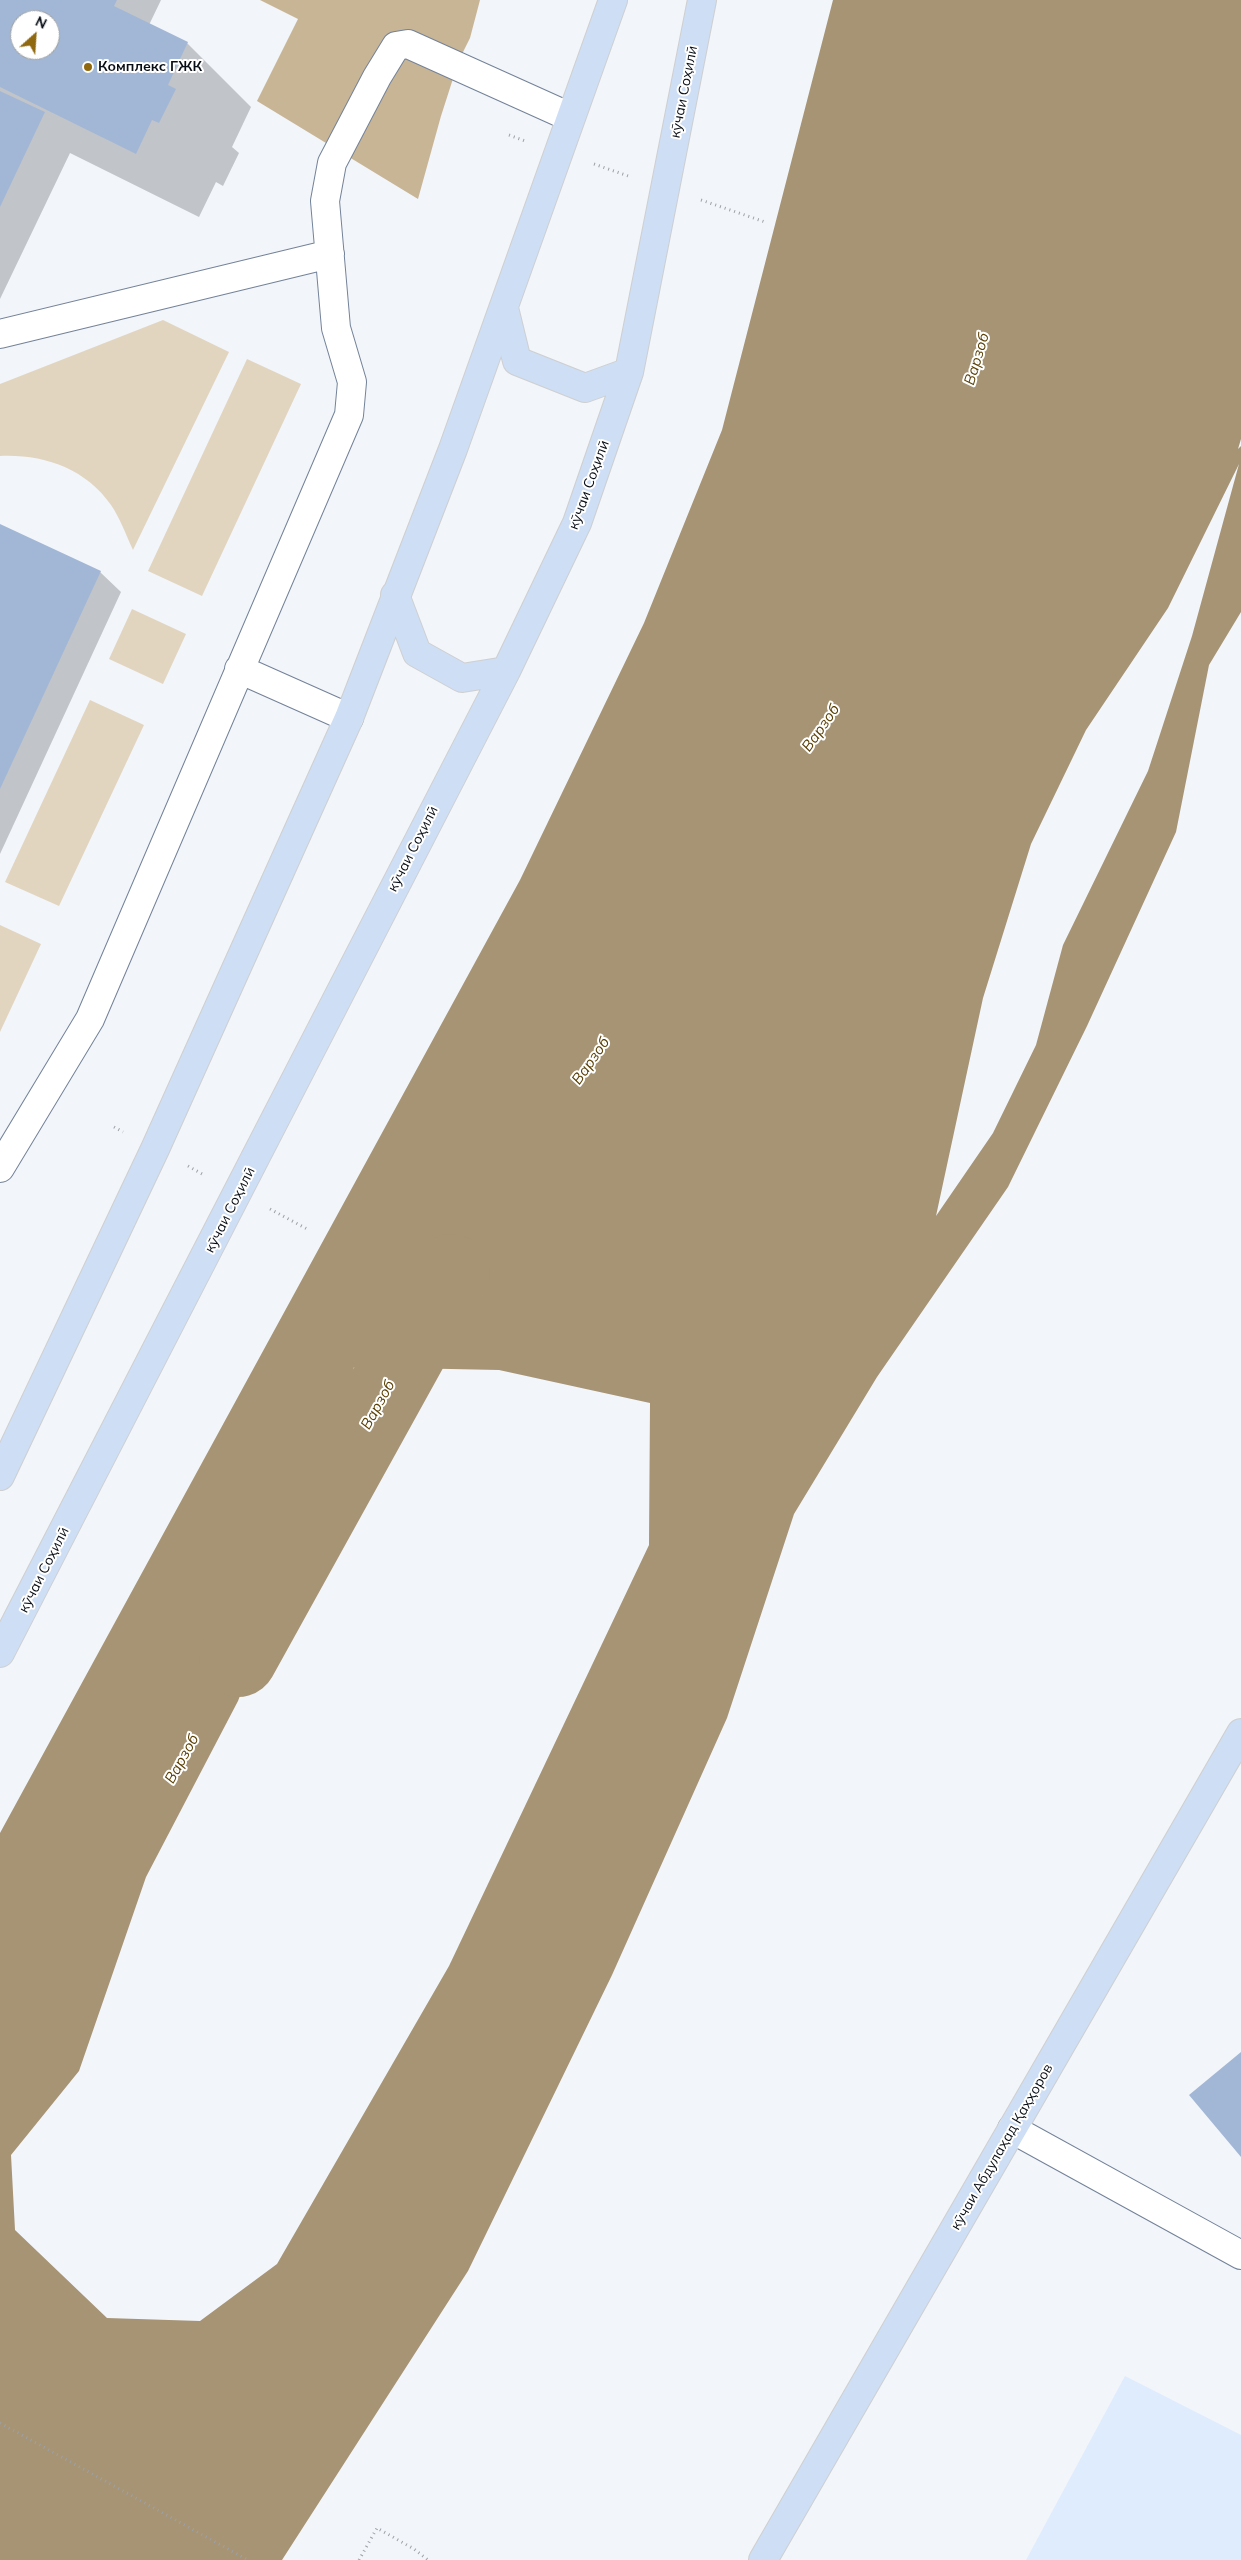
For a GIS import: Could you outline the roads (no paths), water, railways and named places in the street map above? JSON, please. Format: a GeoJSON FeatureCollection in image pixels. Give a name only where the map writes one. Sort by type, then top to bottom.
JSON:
{"type":"FeatureCollection","features":[{"type":"Feature","properties":{"kind":"main road"},"geometry":{"type":"LineString","coordinates":[[0,1476],[155,1149],[349,718],[395,595],[453,450],[560,153],[570,117],[612,0]]}},
{"type":"Feature","properties":{"kind":"main road","name":"кӯчаи Соҳилӣ"},"geometry":{"type":"LineString","coordinates":[[0,1653],[506,671],[577,523],[629,372],[702,0]]}},
{"type":"Feature","properties":{"kind":"main road"},"geometry":{"type":"LineString","coordinates":[[504,308],[517,361],[585,388],[629,372]]}},
{"type":"Feature","properties":{"kind":"main road"},"geometry":{"type":"LineString","coordinates":[[395,595],[417,652],[462,678],[506,671]]}},
{"type":"Feature","properties":{"kind":"main road","name":"кӯчаи Абдулаҳад Қаҳҳоров"},"geometry":{"type":"LineString","coordinates":[[763,2560],[1241,1733]]}},
{"type":"Feature","properties":{"kind":"lane"},"geometry":{"type":"LineString","coordinates":[[0,1168],[90,1019],[349,415],[352,382],[336,328],[325,201],[332,163],[377,76],[396,46],[408,44],[570,117]]}},
{"type":"Feature","properties":{"kind":"lane"},"geometry":{"type":"LineString","coordinates":[[0,334],[330,254]]}},
{"type":"Feature","properties":{"kind":"lane"},"geometry":{"type":"LineString","coordinates":[[239,669],[349,718]]}},
{"type":"Feature","properties":{"kind":"lane"},"geometry":{"type":"LineString","coordinates":[[1012,2129],[1241,2255]]}},
{"type":"Feature","properties":{"kind":"water"},"geometry":{"type":"Polygon","coordinates":[[[833,0],[1241,0],[1241,439],[1238,449],[1241,446],[1241,612],[1209,665],[1176,832],[1087,1026],[1008,1187],[877,1377],[794,1514],[727,1718],[612,1975],[468,2271],[282,2560],[0,2560],[0,1833],[520,880],[644,623],[722,430],[833,0]],[[1239,464],[1168,608],[1086,730],[1031,844],[983,998],[936,1216],[993,1133],[1036,1045],[1063,945],[1148,771],[1192,636],[1239,464]],[[354,1367],[326,1468],[238,1701],[146,1877],[79,2071],[11,2155],[15,2230],[107,2318],[200,2321],[277,2264],[449,1966],[649,1545],[650,1403],[499,1370],[354,1367]]]}},
{"type":"Feature","properties":{"kind":"waterway","name":"Варзоб"},"geometry":{"type":"LineString","coordinates":[[238,1658],[451,1273]]}},
{"type":"Feature","properties":{"kind":"place","name":"Комплекс ГЖК"},"geometry":{"type":"Point","coordinates":[88,67]}}]}
